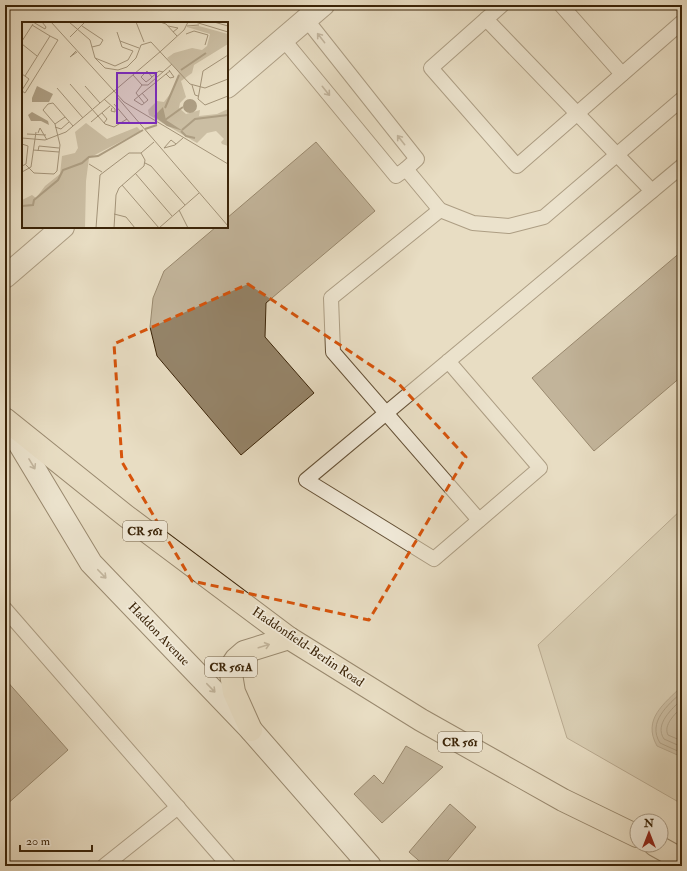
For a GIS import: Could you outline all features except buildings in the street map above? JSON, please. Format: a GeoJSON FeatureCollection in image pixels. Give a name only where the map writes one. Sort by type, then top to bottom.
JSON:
{"type":"FeatureCollection","features":[{"type":"Feature","properties":{"kind":"main road","name":"Haddonfield-Berlin Road"},"geometry":{"type":"LineString","coordinates":[[5,419],[126,516],[289,638],[421,720],[563,800],[629,832]]}},
{"type":"Feature","properties":{"kind":"main road","name":"CR 561A"},"geometry":{"type":"LineString","coordinates":[[251,730],[234,692],[230,668],[236,659],[244,652],[289,638]]}},
{"type":"Feature","properties":{"kind":"main road"},"geometry":{"type":"LineString","coordinates":[[669,853],[682,860]]}},
{"type":"Feature","properties":{"kind":"street"},"geometry":{"type":"LineString","coordinates":[[228,86],[323,5]]}},
{"type":"Feature","properties":{"kind":"street"},"geometry":{"type":"LineString","coordinates":[[5,277],[62,228]]}},
{"type":"Feature","properties":{"kind":"street","name":"Haddon Avenue"},"geometry":{"type":"LineString","coordinates":[[5,419],[91,563],[251,730],[370,866]]}},
{"type":"Feature","properties":{"kind":"lane"},"geometry":{"type":"LineString","coordinates":[[502,5],[431,68],[517,166],[682,22]]}},
{"type":"Feature","properties":{"kind":"lane"},"geometry":{"type":"LineString","coordinates":[[561,5],[622,74]]}},
{"type":"Feature","properties":{"kind":"lane"},"geometry":{"type":"LineString","coordinates":[[283,39],[396,176],[406,169],[416,159],[306,19]]}},
{"type":"Feature","properties":{"kind":"lane"},"geometry":{"type":"LineString","coordinates":[[486,19],[652,191]]}},
{"type":"Feature","properties":{"kind":"lane"},"geometry":{"type":"LineString","coordinates":[[406,169],[440,210],[473,223],[509,226],[544,217],[682,99]]}},
{"type":"Feature","properties":{"kind":"lane"},"geometry":{"type":"LineString","coordinates":[[448,361],[540,468],[434,559],[306,480],[448,361],[682,166]]}},
{"type":"Feature","properties":{"kind":"lane"},"geometry":{"type":"LineString","coordinates":[[440,210],[332,298],[333,352],[479,520]]}},
{"type":"Feature","properties":{"kind":"lane"},"geometry":{"type":"LineString","coordinates":[[5,609],[229,866]]}},
{"type":"Feature","properties":{"kind":"lane"},"geometry":{"type":"LineString","coordinates":[[104,866],[178,807]]}},
{"type":"Feature","properties":{"kind":"highlighted area"},"geometry":{"type":"Polygon","coordinates":[[[248,284],[399,384],[466,457],[369,620],[192,581],[122,462],[114,344],[248,284]]]}},
{"type":"Feature","properties":{"kind":"shaded area"},"geometry":{"type":"Polygon","coordinates":[[[682,509],[682,804],[567,738],[538,645],[682,509]]]}},
{"type":"Feature","properties":{"kind":"water"},"geometry":{"type":"Polygon","coordinates":[[[682,686],[682,757],[657,746],[652,728],[657,713],[662,706],[682,686]]]}}]}
